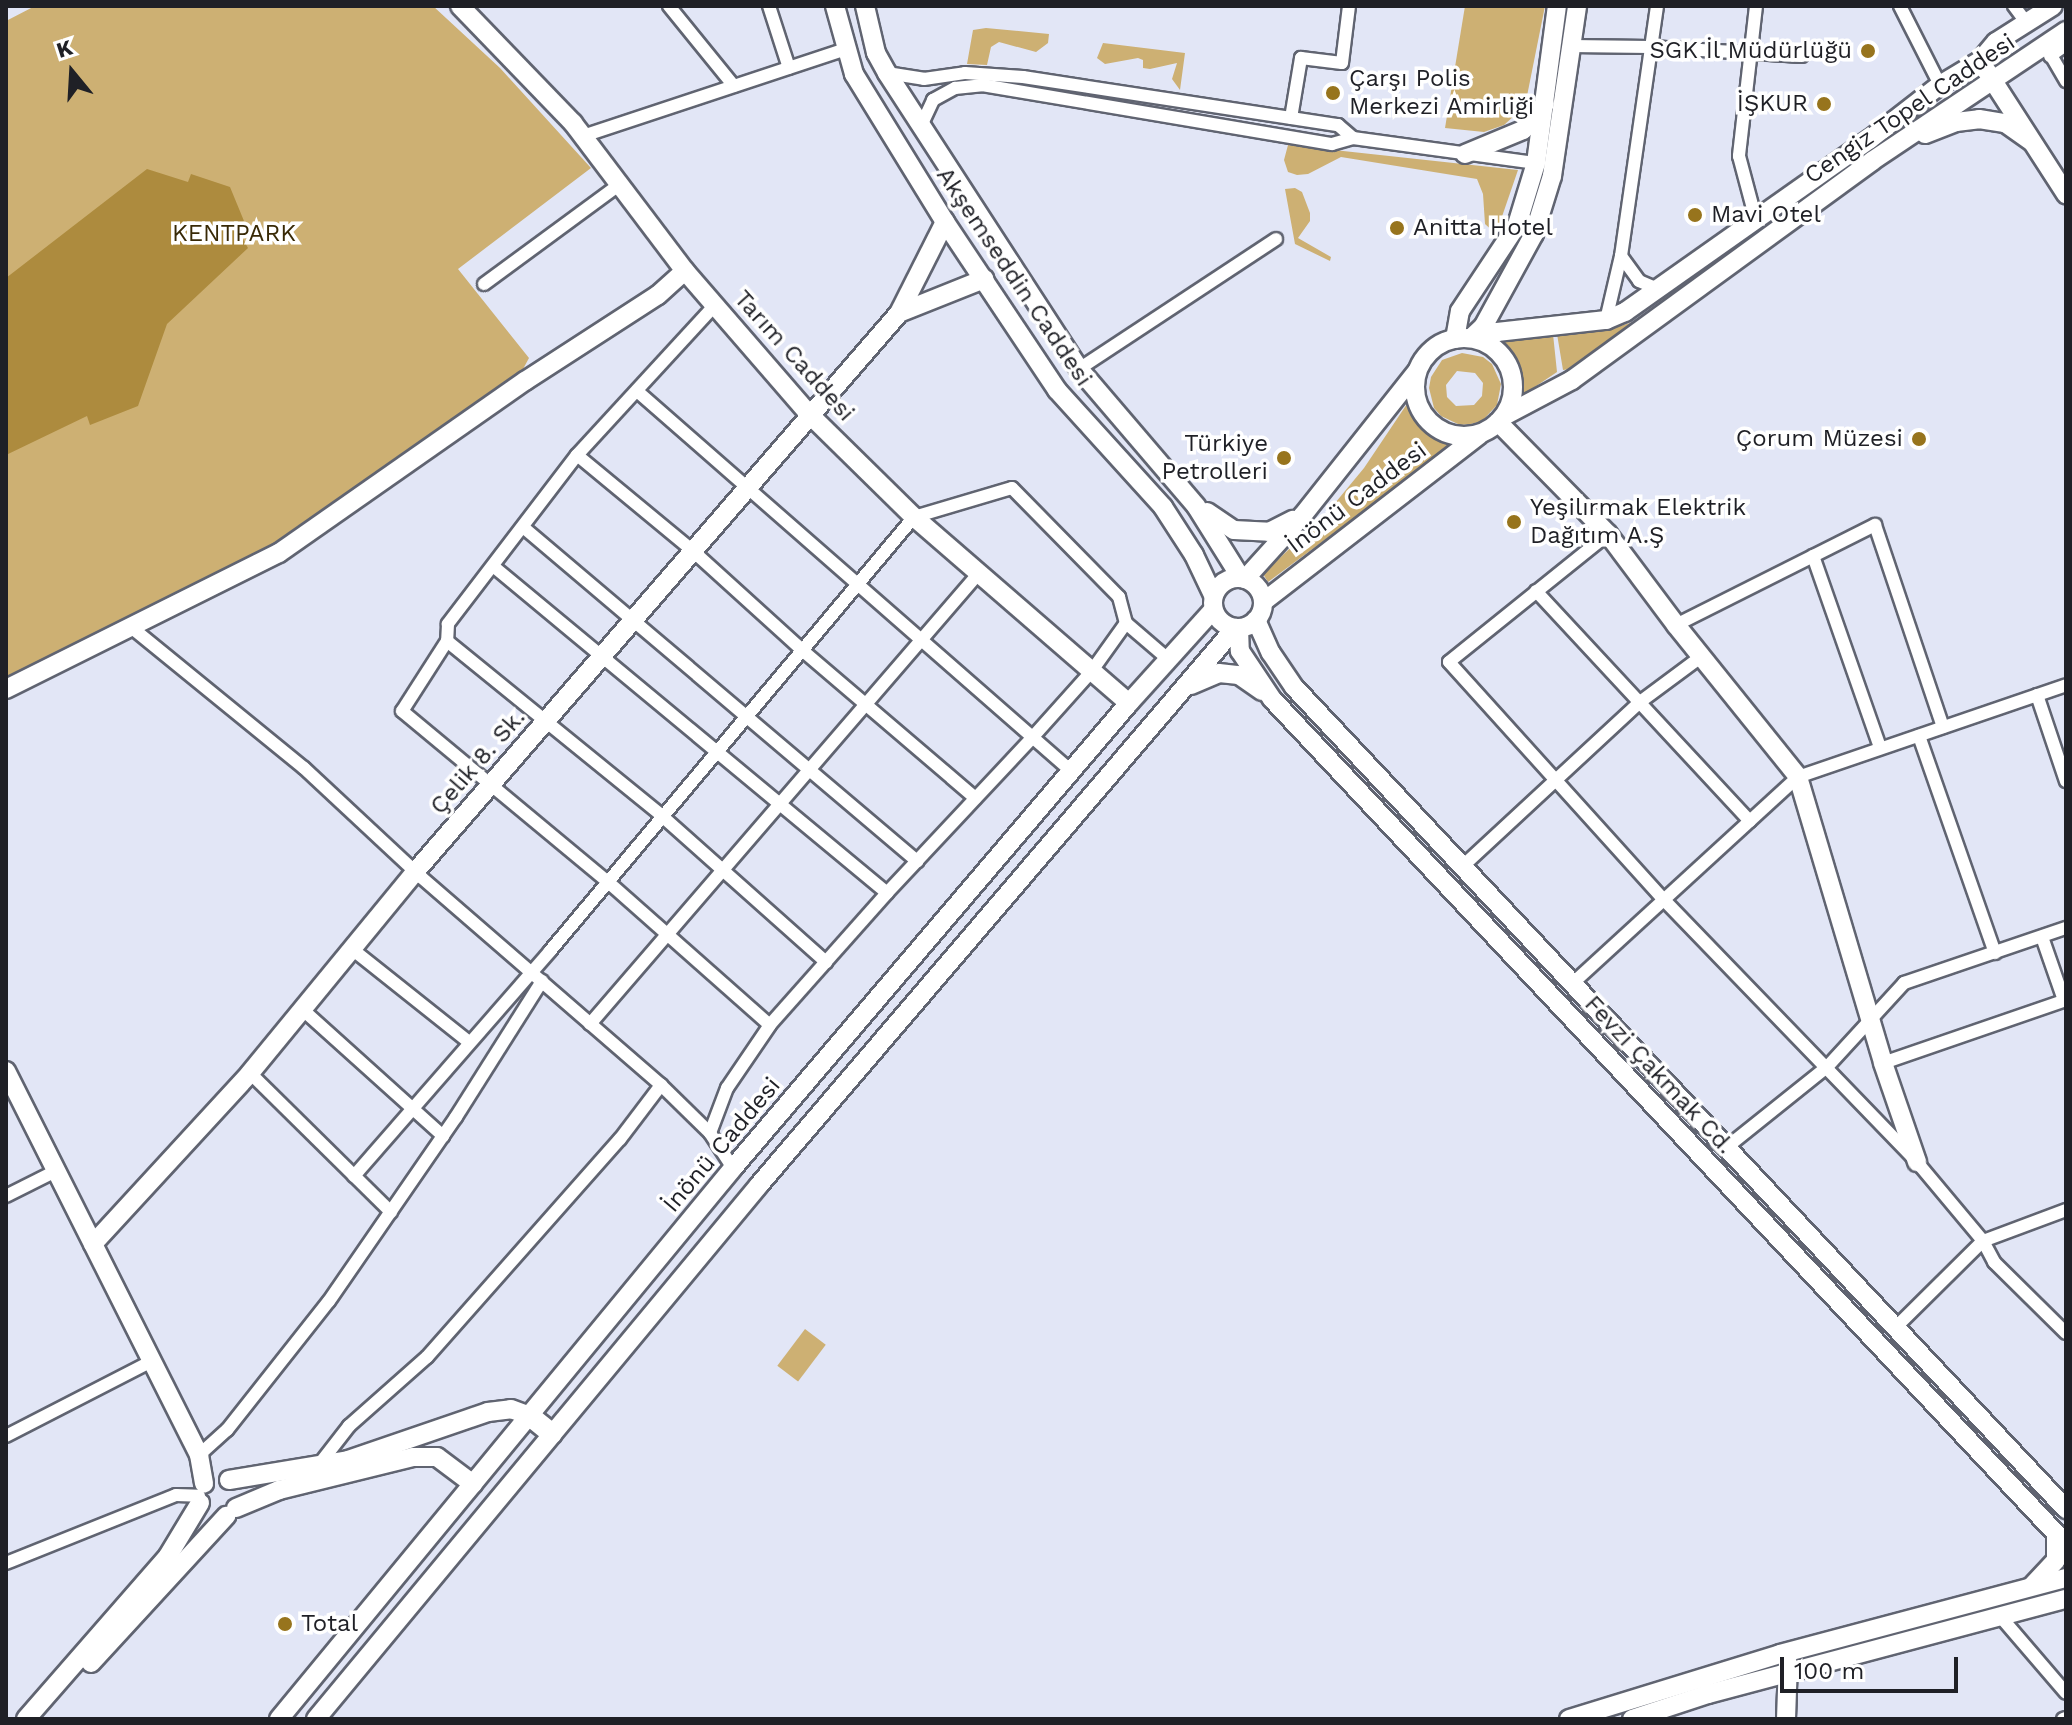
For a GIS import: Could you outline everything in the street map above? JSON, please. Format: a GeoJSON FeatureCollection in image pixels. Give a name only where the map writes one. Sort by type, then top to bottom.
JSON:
{"type":"FeatureCollection","features":[{"type":"Feature","properties":{"kind":"main road","name":"Tarım Caddesi"},"geometry":{"type":"LineString","coordinates":[[460,6],[583,136],[685,271],[810,415],[914,517],[1129,703]]}},
{"type":"Feature","properties":{"kind":"main road","name":"Akşemseddin Caddesi"},"geometry":{"type":"LineString","coordinates":[[835,6],[854,74],[945,222],[1057,390],[1163,507],[1194,555],[1213,602]]}},
{"type":"Feature","properties":{"kind":"main road","name":"Akşemseddin Caddesi"},"geometry":{"type":"LineString","coordinates":[[865,6],[876,53],[887,73],[1079,369],[1196,506],[1243,578]]}},
{"type":"Feature","properties":{"kind":"main road"},"geometry":{"type":"LineString","coordinates":[[1469,339],[1460,311],[1517,225],[1536,163],[1557,6]]}},
{"type":"Feature","properties":{"kind":"main road"},"geometry":{"type":"LineString","coordinates":[[1469,339],[1493,347],[1511,372],[1513,388],[1501,419],[1481,433],[1449,434],[1424,415],[1417,400],[1419,368],[1434,349],[1469,339],[1483,327],[1534,234],[1552,176],[1577,6]]}},
{"type":"Feature","properties":{"kind":"main road","name":"Cengiz Topel Caddesi"},"geometry":{"type":"LineString","coordinates":[[1469,339],[1497,332],[1606,320],[1660,290],[1940,85],[1980,61],[1996,42],[2053,6]]}},
{"type":"Feature","properties":{"kind":"main road"},"geometry":{"type":"LineString","coordinates":[[2027,23],[2047,51]]}},
{"type":"Feature","properties":{"kind":"main road","name":"Cengiz Topel Caddesi"},"geometry":{"type":"LineString","coordinates":[[1501,419],[1572,380],[1872,161],[1991,80],[2047,51],[2066,31]]}},
{"type":"Feature","properties":{"kind":"main road"},"geometry":{"type":"LineString","coordinates":[[1980,61],[2066,194]]}},
{"type":"Feature","properties":{"kind":"main road"},"geometry":{"type":"LineString","coordinates":[[1465,154],[1523,130],[1545,104]]}},
{"type":"Feature","properties":{"kind":"main road"},"geometry":{"type":"LineString","coordinates":[[1872,161],[1956,122],[1979,119],[2005,123],[2031,141]]}},
{"type":"Feature","properties":{"kind":"main road"},"geometry":{"type":"LineString","coordinates":[[899,313],[945,222]]}},
{"type":"Feature","properties":{"kind":"main road"},"geometry":{"type":"LineString","coordinates":[[6,689],[279,553],[525,381],[658,295],[685,271]]}},
{"type":"Feature","properties":{"kind":"main road"},"geometry":{"type":"LineString","coordinates":[[899,313],[984,279]]}},
{"type":"Feature","properties":{"kind":"main road","name":"Çelik 8. Sk."},"geometry":{"type":"LineString","coordinates":[[93,1244],[250,1073],[415,872],[899,313]]}},
{"type":"Feature","properties":{"kind":"main road","name":"İnönü Caddesi"},"geometry":{"type":"LineString","coordinates":[[1243,578],[1303,515],[1419,368]]}},
{"type":"Feature","properties":{"kind":"main road"},"geometry":{"type":"LineString","coordinates":[[1501,419],[1608,534],[1676,625],[1798,777],[1883,1063],[1917,1162]]}},
{"type":"Feature","properties":{"kind":"main road","name":"İnönü Caddesi"},"geometry":{"type":"LineString","coordinates":[[1263,602],[1481,433]]}},
{"type":"Feature","properties":{"kind":"main road"},"geometry":{"type":"LineString","coordinates":[[1196,506],[1234,530],[1269,532],[1303,515]]}},
{"type":"Feature","properties":{"kind":"main road"},"geometry":{"type":"LineString","coordinates":[[316,1719],[759,1185],[1185,688],[1244,626],[1263,602],[1259,589],[1243,578],[1221,583],[1213,602],[1221,623],[1244,626]]}},
{"type":"Feature","properties":{"kind":"main road","name":"İnönü Caddesi"},"geometry":{"type":"LineString","coordinates":[[279,1719],[733,1168],[1168,659],[1213,602]]}},
{"type":"Feature","properties":{"kind":"main road","name":"Fevzi Çakmak Cd."},"geometry":{"type":"LineString","coordinates":[[1244,626],[1240,651],[1272,699],[2061,1539]]}},
{"type":"Feature","properties":{"kind":"main road","name":"Fevzi Çakmak Cd."},"geometry":{"type":"LineString","coordinates":[[1244,626],[1271,653],[1294,687],[2066,1509]]}},
{"type":"Feature","properties":{"kind":"main road"},"geometry":{"type":"LineString","coordinates":[[1185,688],[1219,673],[1239,675],[1272,699]]}},
{"type":"Feature","properties":{"kind":"main road"},"geometry":{"type":"LineString","coordinates":[[6,1071],[199,1455],[240,1496],[231,1512],[41,1719]]}},
{"type":"Feature","properties":{"kind":"main road"},"geometry":{"type":"LineString","coordinates":[[26,1719],[168,1556],[201,1494],[226,1479],[348,1460],[488,1412],[511,1409],[530,1416],[552,1434]]}},
{"type":"Feature","properties":{"kind":"main road"},"geometry":{"type":"LineString","coordinates":[[199,1455],[201,1494],[213,1517],[279,1490],[413,1457],[437,1457],[473,1484]]}},
{"type":"Feature","properties":{"kind":"main road"},"geometry":{"type":"LineString","coordinates":[[2030,1588],[2056,1560],[2061,1539]]}},
{"type":"Feature","properties":{"kind":"main road"},"geometry":{"type":"LineString","coordinates":[[1569,1719],[1789,1652],[2066,1578]]}},
{"type":"Feature","properties":{"kind":"main road"},"geometry":{"type":"LineString","coordinates":[[1632,1719],[1787,1673],[2066,1599]]}},
{"type":"Feature","properties":{"kind":"main road"},"geometry":{"type":"LineString","coordinates":[[1786,1719],[1789,1652]]}},
{"type":"Feature","properties":{"kind":"street"},"geometry":{"type":"LineString","coordinates":[[669,6],[734,86]]}},
{"type":"Feature","properties":{"kind":"street"},"geometry":{"type":"LineString","coordinates":[[769,6],[789,68]]}},
{"type":"Feature","properties":{"kind":"street"},"geometry":{"type":"LineString","coordinates":[[1291,118],[1301,58],[1342,63],[1349,6]]}},
{"type":"Feature","properties":{"kind":"street"},"geometry":{"type":"LineString","coordinates":[[1606,320],[1621,256],[1657,6]]}},
{"type":"Feature","properties":{"kind":"street"},"geometry":{"type":"LineString","coordinates":[[1756,6],[1748,53],[1739,156],[1756,220]]}},
{"type":"Feature","properties":{"kind":"street"},"geometry":{"type":"LineString","coordinates":[[1900,6],[1940,85]]}},
{"type":"Feature","properties":{"kind":"street"},"geometry":{"type":"LineString","coordinates":[[2014,6],[2027,23]]}},
{"type":"Feature","properties":{"kind":"street"},"geometry":{"type":"LineString","coordinates":[[2066,45],[2047,51],[2066,81]]}},
{"type":"Feature","properties":{"kind":"street"},"geometry":{"type":"LineString","coordinates":[[1571,46],[1650,47],[1802,56]]}},
{"type":"Feature","properties":{"kind":"street"},"geometry":{"type":"LineString","coordinates":[[583,136],[846,49]]}},
{"type":"Feature","properties":{"kind":"street"},"geometry":{"type":"LineString","coordinates":[[887,73],[924,79],[965,73],[1023,77],[1338,125],[1353,138]]}},
{"type":"Feature","properties":{"kind":"street"},"geometry":{"type":"LineString","coordinates":[[921,126],[933,100],[955,88],[982,85],[1332,144],[1353,138],[1536,163]]}},
{"type":"Feature","properties":{"kind":"street"},"geometry":{"type":"LineString","coordinates":[[484,284],[620,184]]}},
{"type":"Feature","properties":{"kind":"street"},"geometry":{"type":"LineString","coordinates":[[1079,369],[1276,239]]}},
{"type":"Feature","properties":{"kind":"street"},"geometry":{"type":"LineString","coordinates":[[1621,256],[1639,281],[1660,290]]}},
{"type":"Feature","properties":{"kind":"street"},"geometry":{"type":"LineString","coordinates":[[715,305],[577,455],[448,624],[447,641],[402,711],[607,881],[770,1025]]}},
{"type":"Feature","properties":{"kind":"street"},"geometry":{"type":"LineString","coordinates":[[637,391],[1071,771]]}},
{"type":"Feature","properties":{"kind":"street"},"geometry":{"type":"LineString","coordinates":[[577,455],[693,551],[802,650],[975,798]]}},
{"type":"Feature","properties":{"kind":"street"},"geometry":{"type":"LineString","coordinates":[[354,1176],[914,517],[1012,488],[1119,597],[1126,623],[1168,659]]}},
{"type":"Feature","properties":{"kind":"street"},"geometry":{"type":"LineString","coordinates":[[1676,625],[1875,525],[1943,727]]}},
{"type":"Feature","properties":{"kind":"street"},"geometry":{"type":"LineString","coordinates":[[523,527],[917,861]]}},
{"type":"Feature","properties":{"kind":"street"},"geometry":{"type":"LineString","coordinates":[[1608,534],[1449,662],[1666,902],[1828,1066],[1917,1162],[1983,1241],[1994,1262],[2066,1333]]}},
{"type":"Feature","properties":{"kind":"street"},"geometry":{"type":"LineString","coordinates":[[1813,556],[1880,747]]}},
{"type":"Feature","properties":{"kind":"street"},"geometry":{"type":"LineString","coordinates":[[493,566],[600,658],[887,893]]}},
{"type":"Feature","properties":{"kind":"street"},"geometry":{"type":"LineString","coordinates":[[590,1024],[670,935],[808,768],[979,573]]}},
{"type":"Feature","properties":{"kind":"street"},"geometry":{"type":"LineString","coordinates":[[1536,591],[1750,821]]}},
{"type":"Feature","properties":{"kind":"street"},"geometry":{"type":"LineString","coordinates":[[710,1133],[727,1088],[770,1025],[1091,672],[1126,623]]}},
{"type":"Feature","properties":{"kind":"street"},"geometry":{"type":"LineString","coordinates":[[131,627],[194,674],[304,768],[415,872],[661,1085],[710,1133],[733,1168]]}},
{"type":"Feature","properties":{"kind":"street"},"geometry":{"type":"LineString","coordinates":[[447,641],[547,719],[662,816],[826,962]]}},
{"type":"Feature","properties":{"kind":"street"},"geometry":{"type":"LineString","coordinates":[[1464,865],[1640,702],[1702,656]]}},
{"type":"Feature","properties":{"kind":"street"},"geometry":{"type":"LineString","coordinates":[[1574,982],[1666,902],[1798,777],[2066,685]]}},
{"type":"Feature","properties":{"kind":"street"},"geometry":{"type":"LineString","coordinates":[[2037,695],[2066,781]]}},
{"type":"Feature","properties":{"kind":"street"},"geometry":{"type":"LineString","coordinates":[[1919,736],[1995,953]]}},
{"type":"Feature","properties":{"kind":"street"},"geometry":{"type":"LineString","coordinates":[[1727,1147],[1828,1066],[1871,1015],[1904,983],[2066,928]]}},
{"type":"Feature","properties":{"kind":"street"},"geometry":{"type":"LineString","coordinates":[[1883,1063],[2065,1000],[2042,937]]}},
{"type":"Feature","properties":{"kind":"street"},"geometry":{"type":"LineString","coordinates":[[352,949],[469,1042]]}},
{"type":"Feature","properties":{"kind":"street"},"geometry":{"type":"LineString","coordinates":[[199,1455],[227,1430],[310,1325],[443,1136],[542,981]]}},
{"type":"Feature","properties":{"kind":"street"},"geometry":{"type":"LineString","coordinates":[[302,1009],[443,1136]]}},
{"type":"Feature","properties":{"kind":"street"},"geometry":{"type":"LineString","coordinates":[[250,1073],[391,1212]]}},
{"type":"Feature","properties":{"kind":"street"},"geometry":{"type":"LineString","coordinates":[[318,1466],[349,1426],[427,1357],[620,1139],[661,1085]]}},
{"type":"Feature","properties":{"kind":"street"},"geometry":{"type":"LineString","coordinates":[[6,1196],[56,1171]]}},
{"type":"Feature","properties":{"kind":"street"},"geometry":{"type":"LineString","coordinates":[[1895,1328],[1983,1241],[2066,1210]]}},
{"type":"Feature","properties":{"kind":"street"},"geometry":{"type":"LineString","coordinates":[[6,1436],[152,1361]]}},
{"type":"Feature","properties":{"kind":"street"},"geometry":{"type":"LineString","coordinates":[[6,1563],[176,1495],[201,1494]]}},
{"type":"Feature","properties":{"kind":"street"},"geometry":{"type":"LineString","coordinates":[[2000,1616],[2066,1693]]}},
{"type":"Feature","properties":{"kind":"green space","name":"KENTPARK"},"geometry":{"type":"Polygon","coordinates":[[[35,6],[433,6],[500,68],[591,168],[458,269],[529,358],[516,382],[263,556],[6,681],[6,21],[35,6]]]}},
{"type":"Feature","properties":{"kind":"green space"},"geometry":{"type":"Polygon","coordinates":[[[1465,6],[1545,6],[1525,106],[1504,125],[1484,132],[1445,128],[1465,6]]]}},
{"type":"Feature","properties":{"kind":"green space"},"geometry":{"type":"Polygon","coordinates":[[[986,28],[1049,34],[1048,43],[1036,52],[999,42],[991,47],[987,65],[967,64],[973,30],[986,28]]]}},
{"type":"Feature","properties":{"kind":"green space"},"geometry":{"type":"Polygon","coordinates":[[[1103,43],[1185,53],[1180,90],[1172,79],[1177,63],[1150,69],[1143,68],[1143,60],[1138,58],[1105,64],[1097,58],[1103,43]]]}},
{"type":"Feature","properties":{"kind":"green space"},"geometry":{"type":"Polygon","coordinates":[[[1288,145],[1518,170],[1496,234],[1485,224],[1483,194],[1477,179],[1341,157],[1308,174],[1297,175],[1288,172],[1284,160],[1288,145]]]}},
{"type":"Feature","properties":{"kind":"green space"},"geometry":{"type":"Polygon","coordinates":[[[1295,188],[1302,192],[1310,213],[1310,221],[1298,238],[1331,257],[1330,261],[1295,244],[1285,189],[1295,188]]]}},
{"type":"Feature","properties":{"kind":"green space"},"geometry":{"type":"Polygon","coordinates":[[[1633,322],[1634,327],[1578,368],[1563,370],[1557,334],[1604,331],[1633,322]]]}},
{"type":"Feature","properties":{"kind":"green space"},"geometry":{"type":"Polygon","coordinates":[[[1553,334],[1557,372],[1520,397],[1516,373],[1503,340],[1553,334]]]}},
{"type":"Feature","properties":{"kind":"green space"},"geometry":{"type":"Polygon","coordinates":[[[1462,353],[1483,357],[1492,364],[1501,384],[1497,405],[1482,421],[1460,425],[1441,416],[1434,408],[1429,388],[1431,377],[1442,360],[1462,353]],[[1457,371],[1446,385],[1447,397],[1456,406],[1474,405],[1482,396],[1483,383],[1475,373],[1457,371]]]}},
{"type":"Feature","properties":{"kind":"green space"},"geometry":{"type":"Polygon","coordinates":[[[1411,398],[1422,419],[1436,434],[1454,444],[1268,582],[1263,574],[1326,514],[1364,468],[1411,398]]]}},
{"type":"Feature","properties":{"kind":"green space"},"geometry":{"type":"Polygon","coordinates":[[[805,1329],[826,1345],[798,1381],[777,1366],[805,1329]]]}},
{"type":"Feature","properties":{"kind":"shaded area"},"geometry":{"type":"Polygon","coordinates":[[[147,169],[188,182],[191,174],[230,187],[244,221],[236,227],[248,248],[167,324],[138,406],[90,425],[87,416],[6,455],[6,278],[147,169]]]}},
{"type":"Feature","properties":{"kind":"place","name":"SGK İl Müdürlüğü"},"geometry":{"type":"Point","coordinates":[1868,51]}},
{"type":"Feature","properties":{"kind":"place","name":"Çarşı Polis Merkezi Amirliği"},"geometry":{"type":"Point","coordinates":[1333,93]}},
{"type":"Feature","properties":{"kind":"place","name":"İŞKUR"},"geometry":{"type":"Point","coordinates":[1824,104]}},
{"type":"Feature","properties":{"kind":"place","name":"Mavi Otel"},"geometry":{"type":"Point","coordinates":[1695,215]}},
{"type":"Feature","properties":{"kind":"place","name":"Anitta Hotel"},"geometry":{"type":"Point","coordinates":[1397,228]}},
{"type":"Feature","properties":{"kind":"place","name":"Çorum Müzesi"},"geometry":{"type":"Point","coordinates":[1919,439]}},
{"type":"Feature","properties":{"kind":"place","name":"Türkiye Petrolleri"},"geometry":{"type":"Point","coordinates":[1284,458]}},
{"type":"Feature","properties":{"kind":"place","name":"Yeşilırmak Elektrik Dağıtım A.Ş"},"geometry":{"type":"Point","coordinates":[1514,522]}},
{"type":"Feature","properties":{"kind":"place","name":"Total"},"geometry":{"type":"Point","coordinates":[285,1624]}}]}
